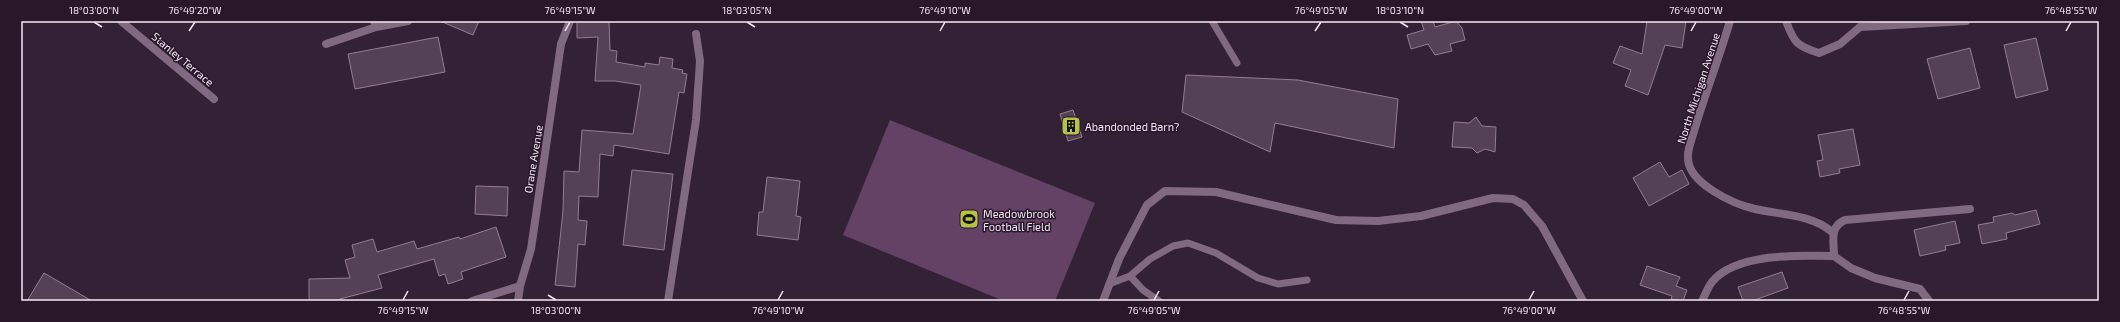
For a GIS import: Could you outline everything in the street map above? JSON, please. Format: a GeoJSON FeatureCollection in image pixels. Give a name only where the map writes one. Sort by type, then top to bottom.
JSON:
{"type":"FeatureCollection","features":[{"type":"Feature","properties":{"kind":"street","name":"Stanley Terrace"},"geometry":{"type":"LineString","coordinates":[[121,21],[214,99]]}},
{"type":"Feature","properties":{"kind":"street"},"geometry":{"type":"LineString","coordinates":[[326,44],[375,24],[408,21]]}},
{"type":"Feature","properties":{"kind":"street","name":"Orane Avenue"},"geometry":{"type":"LineString","coordinates":[[518,301],[520,286],[531,249],[561,44],[570,21]]}},
{"type":"Feature","properties":{"kind":"street","name":"North Michigan Avenue"},"geometry":{"type":"LineString","coordinates":[[1730,21],[1717,65],[1701,107],[1691,142],[1688,158],[1691,171],[1711,191],[1752,208],[1812,219],[1832,232]]}},
{"type":"Feature","properties":{"kind":"street"},"geometry":{"type":"LineString","coordinates":[[1786,21],[1792,39],[1805,49],[1819,53],[1840,44],[1861,24],[1947,24],[1966,21]]}},
{"type":"Feature","properties":{"kind":"street"},"geometry":{"type":"LineString","coordinates":[[668,301],[696,120],[700,61],[696,34]]}},
{"type":"Feature","properties":{"kind":"street"},"geometry":{"type":"LineString","coordinates":[[1103,301],[1109,284],[1147,205],[1165,191],[1216,192],[1336,220],[1378,221],[1421,216],[1493,198],[1513,199],[1524,204],[1542,226],[1583,301]]}},
{"type":"Feature","properties":{"kind":"street"},"geometry":{"type":"LineString","coordinates":[[1834,256],[1832,232],[1838,223],[1845,220],[1970,209]]}},
{"type":"Feature","properties":{"kind":"street"},"geometry":{"type":"LineString","coordinates":[[1702,301],[1712,282],[1732,266],[1757,260],[1809,255],[1834,256],[1850,268],[1875,278],[1920,289],[1929,301]]}},
{"type":"Feature","properties":{"kind":"street"},"geometry":{"type":"LineString","coordinates":[[472,301],[520,286]]}},
{"type":"Feature","properties":{"kind":"lane"},"geometry":{"type":"LineString","coordinates":[[1212,21],[1237,63]]}},
{"type":"Feature","properties":{"kind":"lane"},"geometry":{"type":"LineString","coordinates":[[1109,284],[1130,276],[1150,259],[1173,246],[1188,244],[1216,253],[1258,278],[1278,284],[1307,280]]}},
{"type":"Feature","properties":{"kind":"lane"},"geometry":{"type":"LineString","coordinates":[[1130,276],[1143,290],[1159,301]]}},
{"type":"Feature","properties":{"kind":"shaded area","name":"Meadowbrook Football Field"},"geometry":{"type":"Polygon","coordinates":[[[890,120],[1095,203],[1055,301],[1004,301],[843,235],[890,120]]]}},
{"type":"Feature","properties":{"kind":"building"},"geometry":{"type":"Polygon","coordinates":[[[440,21],[479,21],[473,35],[440,21]]]}},
{"type":"Feature","properties":{"kind":"building"},"geometry":{"type":"Polygon","coordinates":[[[577,21],[609,21],[610,50],[617,51],[616,62],[645,67],[645,63],[659,65],[660,57],[673,59],[672,68],[683,70],[682,73],[687,74],[684,93],[679,92],[669,154],[614,145],[613,156],[600,154],[598,197],[579,196],[578,220],[587,221],[585,245],[578,244],[575,287],[555,285],[563,211],[564,171],[579,172],[582,130],[633,134],[641,85],[615,81],[595,81],[598,37],[577,38],[577,21]]]}},
{"type":"Feature","properties":{"kind":"building"},"geometry":{"type":"Polygon","coordinates":[[[1421,21],[1433,21],[1435,27],[1456,21],[1462,28],[1465,40],[1450,44],[1452,51],[1435,55],[1428,44],[1411,49],[1407,35],[1424,30],[1421,21]]]}},
{"type":"Feature","properties":{"kind":"building"},"geometry":{"type":"Polygon","coordinates":[[[1647,21],[1686,21],[1682,48],[1665,45],[1648,95],[1625,86],[1631,70],[1613,63],[1620,46],[1642,54],[1647,21]]]}},
{"type":"Feature","properties":{"kind":"building"},"geometry":{"type":"Polygon","coordinates":[[[438,37],[445,72],[355,89],[348,54],[438,37]]]}},
{"type":"Feature","properties":{"kind":"building"},"geometry":{"type":"Polygon","coordinates":[[[2036,38],[2048,90],[2016,98],[2004,45],[2036,38]]]}},
{"type":"Feature","properties":{"kind":"building"},"geometry":{"type":"Polygon","coordinates":[[[1970,48],[1980,88],[1938,99],[1927,59],[1970,48]]]}},
{"type":"Feature","properties":{"kind":"building"},"geometry":{"type":"Polygon","coordinates":[[[1186,75],[1298,80],[1398,99],[1394,148],[1275,123],[1270,152],[1182,112],[1186,75]]]}},
{"type":"Feature","properties":{"kind":"building","name":"Abandonded Barn?"},"geometry":{"type":"Polygon","coordinates":[[[1073,110],[1082,137],[1068,141],[1060,114],[1073,110]]]}},
{"type":"Feature","properties":{"kind":"building"},"geometry":{"type":"Polygon","coordinates":[[[1476,117],[1482,126],[1496,127],[1495,152],[1485,149],[1477,153],[1472,148],[1452,147],[1454,122],[1469,123],[1476,117]]]}},
{"type":"Feature","properties":{"kind":"building"},"geometry":{"type":"Polygon","coordinates":[[[1853,129],[1860,165],[1839,169],[1840,173],[1820,177],[1817,161],[1823,160],[1818,135],[1853,129]]]}},
{"type":"Feature","properties":{"kind":"building"},"geometry":{"type":"Polygon","coordinates":[[[1660,162],[1669,177],[1682,170],[1689,184],[1649,206],[1633,178],[1660,162]]]}},
{"type":"Feature","properties":{"kind":"building"},"geometry":{"type":"Polygon","coordinates":[[[632,170],[673,174],[664,250],[623,245],[632,170]]]}},
{"type":"Feature","properties":{"kind":"building"},"geometry":{"type":"Polygon","coordinates":[[[767,177],[800,181],[796,216],[801,217],[798,240],[757,235],[759,212],[763,212],[767,177]]]}},
{"type":"Feature","properties":{"kind":"building"},"geometry":{"type":"Polygon","coordinates":[[[476,186],[508,187],[507,216],[475,214],[476,186]]]}},
{"type":"Feature","properties":{"kind":"building"},"geometry":{"type":"Polygon","coordinates":[[[2036,210],[2040,224],[2006,233],[2007,239],[1982,244],[1978,225],[1994,222],[1993,217],[2012,213],[2015,215],[2036,210]]]}},
{"type":"Feature","properties":{"kind":"building"},"geometry":{"type":"Polygon","coordinates":[[[1955,221],[1960,243],[1945,246],[1946,250],[1920,256],[1914,230],[1955,221]]]}},
{"type":"Feature","properties":{"kind":"building"},"geometry":{"type":"Polygon","coordinates":[[[496,227],[506,257],[461,272],[463,279],[448,284],[445,274],[439,276],[434,259],[378,275],[382,288],[340,299],[340,301],[309,301],[309,279],[350,278],[345,260],[355,257],[352,245],[373,239],[377,252],[414,241],[417,249],[459,237],[460,239],[496,227]]]}},
{"type":"Feature","properties":{"kind":"building"},"geometry":{"type":"Polygon","coordinates":[[[1647,266],[1680,277],[1676,286],[1687,290],[1683,301],[1671,299],[1672,296],[1640,285],[1647,266]]]}},
{"type":"Feature","properties":{"kind":"building"},"geometry":{"type":"Polygon","coordinates":[[[1782,272],[1788,288],[1752,301],[1743,301],[1738,287],[1782,272]]]}},
{"type":"Feature","properties":{"kind":"building"},"geometry":{"type":"Polygon","coordinates":[[[44,273],[92,301],[27,301],[44,273]]]}},
{"type":"Feature","properties":{"kind":"place","name":"Abandonded Barn?"},"geometry":{"type":"Point","coordinates":[1071,126]}},
{"type":"Feature","properties":{"kind":"place","name":"Meadowbrook Football Field"},"geometry":{"type":"Point","coordinates":[969,219]}}]}
